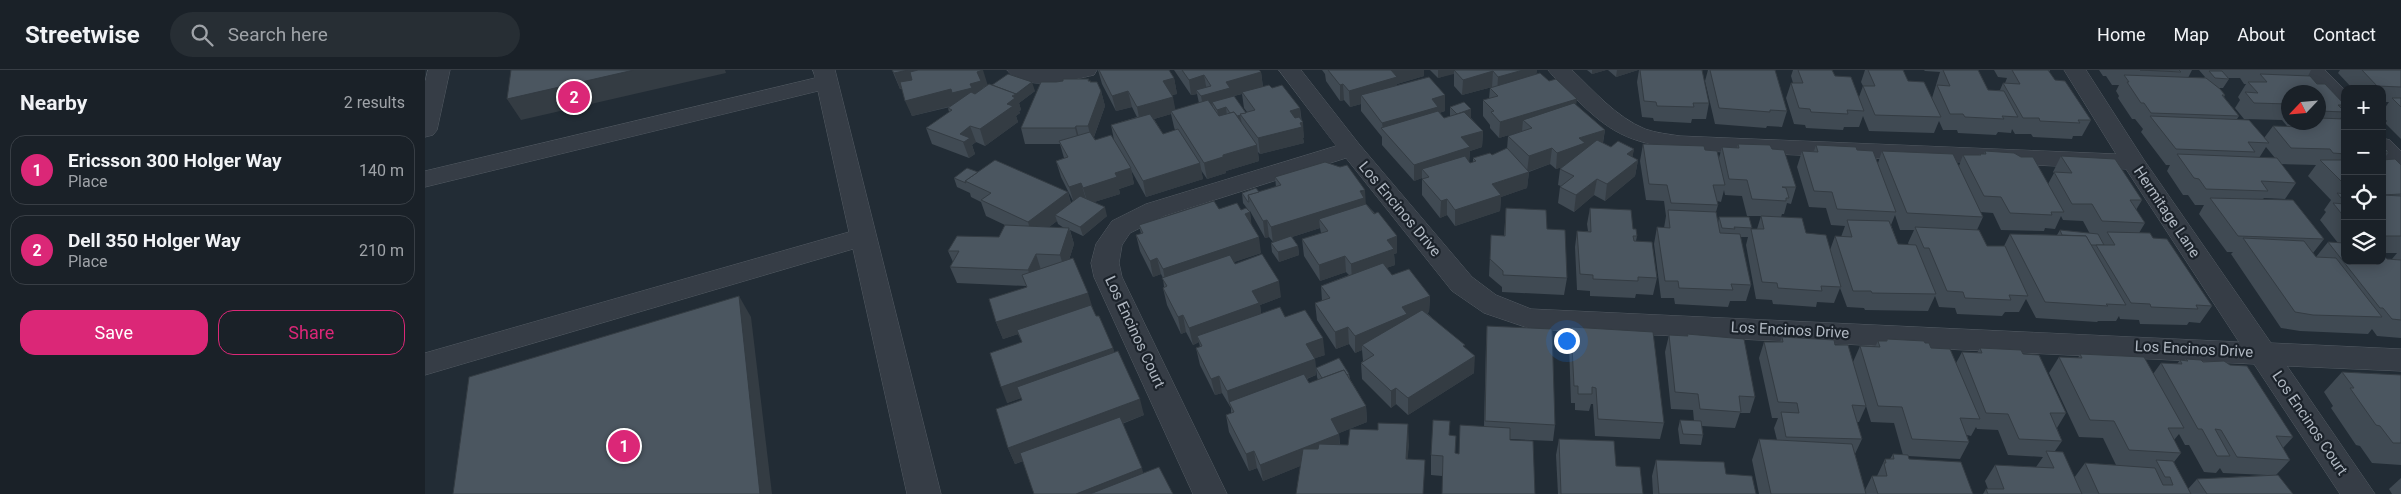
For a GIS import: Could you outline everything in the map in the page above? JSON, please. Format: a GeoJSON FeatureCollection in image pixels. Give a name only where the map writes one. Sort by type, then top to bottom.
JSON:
{"type":"FeatureCollection","features":[{"type":"Feature","properties":{"kind":"lane"},"geometry":{"type":"LineString","coordinates":[[425,130],[439,70]]}},
{"type":"Feature","properties":{"kind":"lane"},"geometry":{"type":"LineString","coordinates":[[1018,70],[1030,76],[1043,78],[1055,78],[1085,70]]}},
{"type":"Feature","properties":{"kind":"lane","name":"Los Encinos Drive"},"geometry":{"type":"LineString","coordinates":[[1290,70],[1351,149],[1462,284],[1481,301],[1506,312],[1531,318],[2401,360]]}},
{"type":"Feature","properties":{"kind":"lane"},"geometry":{"type":"LineString","coordinates":[[1559,70],[1612,118],[1631,131],[1648,138],[1680,143],[2133,162]]}},
{"type":"Feature","properties":{"kind":"lane","name":"Hermitage Lane"},"geometry":{"type":"LineString","coordinates":[[2075,70],[2133,162],[2263,352]]}},
{"type":"Feature","properties":{"kind":"lane"},"geometry":{"type":"LineString","coordinates":[[2313,70],[2341,100]]}},
{"type":"Feature","properties":{"kind":"lane"},"geometry":{"type":"LineString","coordinates":[[425,179],[826,76],[924,494]]}},
{"type":"Feature","properties":{"kind":"lane","name":"Los Encinos Court"},"geometry":{"type":"LineString","coordinates":[[1210,494],[1108,278],[1105,263],[1109,244],[1121,227],[1155,210],[1351,149]]}},
{"type":"Feature","properties":{"kind":"lane"},"geometry":{"type":"LineString","coordinates":[[2386,149],[2401,165]]}},
{"type":"Feature","properties":{"kind":"lane"},"geometry":{"type":"LineString","coordinates":[[425,364],[863,237]]}},
{"type":"Feature","properties":{"kind":"lane","name":"Los Encinos Court"},"geometry":{"type":"LineString","coordinates":[[2263,352],[2359,494]]}},
{"type":"Feature","properties":{"kind":"building"},"geometry":{"type":"Polygon","coordinates":[[[511,70],[634,70],[507,99],[511,70]]]}},
{"type":"Feature","properties":{"kind":"building"},"geometry":{"type":"Polygon","coordinates":[[[892,70],[908,70],[894,73],[892,70]]]}},
{"type":"Feature","properties":{"kind":"building"},"geometry":{"type":"Polygon","coordinates":[[[918,70],[983,70],[977,72],[981,81],[970,84],[972,88],[952,93],[951,89],[905,101],[900,82],[912,80],[910,72],[918,70]]]}},
{"type":"Feature","properties":{"kind":"building"},"geometry":{"type":"Polygon","coordinates":[[[1099,70],[1169,70],[1174,78],[1163,81],[1173,97],[1137,107],[1128,91],[1112,96],[1099,70]]]}},
{"type":"Feature","properties":{"kind":"building"},"geometry":{"type":"Polygon","coordinates":[[[1182,70],[1259,70],[1261,72],[1226,82],[1230,88],[1201,96],[1196,90],[1211,86],[1204,75],[1189,80],[1182,70]]]}},
{"type":"Feature","properties":{"kind":"building"},"geometry":{"type":"Polygon","coordinates":[[[1328,70],[1391,70],[1397,77],[1349,91],[1343,84],[1340,85],[1328,70]]]}},
{"type":"Feature","properties":{"kind":"building"},"geometry":{"type":"Polygon","coordinates":[[[1454,70],[1523,70],[1498,77],[1493,71],[1463,80],[1454,70]]]}},
{"type":"Feature","properties":{"kind":"building"},"geometry":{"type":"Polygon","coordinates":[[[1640,70],[1702,70],[1709,103],[1693,103],[1694,107],[1657,106],[1656,102],[1644,101],[1640,70]]]}},
{"type":"Feature","properties":{"kind":"building"},"geometry":{"type":"Polygon","coordinates":[[[1710,70],[1775,70],[1787,111],[1770,110],[1770,112],[1719,108],[1710,70]]]}},
{"type":"Feature","properties":{"kind":"building"},"geometry":{"type":"Polygon","coordinates":[[[1798,70],[1832,70],[1835,76],[1851,77],[1864,111],[1847,110],[1848,114],[1811,112],[1810,109],[1799,108],[1791,83],[1803,83],[1798,70]]]}},
{"type":"Feature","properties":{"kind":"building"},"geometry":{"type":"Polygon","coordinates":[[[1868,70],[1903,70],[1908,81],[1924,82],[1941,117],[1875,115],[1863,86],[1875,86],[1868,70]]]}},
{"type":"Feature","properties":{"kind":"building"},"geometry":{"type":"Polygon","coordinates":[[[1943,70],[1978,70],[1988,90],[2004,91],[2018,117],[2002,116],[2004,119],[1965,117],[1963,114],[1950,114],[1937,85],[1950,86],[1943,70]]]}},
{"type":"Feature","properties":{"kind":"building"},"geometry":{"type":"Polygon","coordinates":[[[2012,70],[2048,70],[2055,80],[2065,81],[2091,120],[2078,120],[2080,123],[2040,121],[2039,118],[2023,118],[2003,83],[2020,84],[2012,70]]]}},
{"type":"Feature","properties":{"kind":"building"},"geometry":{"type":"Polygon","coordinates":[[[2140,70],[2179,70],[2181,72],[2140,70]]]}},
{"type":"Feature","properties":{"kind":"building"},"geometry":{"type":"Polygon","coordinates":[[[2362,70],[2401,70],[2401,87],[2376,85],[2362,70]]]}},
{"type":"Feature","properties":{"kind":"building"},"geometry":{"type":"Polygon","coordinates":[[[2209,71],[2222,71],[2229,79],[2215,78],[2209,71]]]}},
{"type":"Feature","properties":{"kind":"building"},"geometry":{"type":"Polygon","coordinates":[[[1540,73],[1549,81],[1556,79],[1577,99],[1500,122],[1491,112],[1494,111],[1483,100],[1498,96],[1490,88],[1540,73]]]}},
{"type":"Feature","properties":{"kind":"building"},"geometry":{"type":"Polygon","coordinates":[[[1008,74],[1032,82],[1016,94],[992,85],[1008,74]]]}},
{"type":"Feature","properties":{"kind":"building"},"geometry":{"type":"Polygon","coordinates":[[[2260,74],[2310,76],[2317,84],[2326,85],[2281,85],[2281,104],[2254,103],[2245,92],[2258,93],[2248,82],[2267,82],[2260,74]]]}},
{"type":"Feature","properties":{"kind":"building"},"geometry":{"type":"Polygon","coordinates":[[[2124,75],[2206,78],[2220,89],[2225,95],[2222,95],[2239,116],[2151,113],[2144,103],[2141,103],[2124,75]]]}},
{"type":"Feature","properties":{"kind":"building"},"geometry":{"type":"Polygon","coordinates":[[[1429,77],[1445,95],[1432,99],[1438,107],[1382,123],[1361,95],[1429,77]]]}},
{"type":"Feature","properties":{"kind":"building"},"geometry":{"type":"Polygon","coordinates":[[[1063,79],[1089,79],[1088,81],[1090,82],[1097,82],[1101,91],[1088,126],[1076,126],[1075,128],[1021,128],[1041,82],[1056,82],[1063,81],[1063,79]]]}},
{"type":"Feature","properties":{"kind":"building"},"geometry":{"type":"Polygon","coordinates":[[[989,84],[1016,94],[1012,96],[1015,98],[1007,104],[1013,106],[980,129],[970,126],[960,134],[970,138],[964,142],[926,128],[952,110],[948,108],[971,92],[975,94],[989,84]]]}},
{"type":"Feature","properties":{"kind":"building"},"geometry":{"type":"Polygon","coordinates":[[[1269,85],[1272,88],[1282,85],[1300,108],[1290,111],[1295,118],[1299,117],[1303,122],[1300,123],[1302,127],[1258,138],[1240,114],[1255,110],[1242,92],[1269,85]]]}},
{"type":"Feature","properties":{"kind":"building"},"geometry":{"type":"Polygon","coordinates":[[[2326,85],[2341,101],[2341,105],[2338,105],[2341,108],[2341,112],[2326,111],[2326,85]]]}},
{"type":"Feature","properties":{"kind":"building"},"geometry":{"type":"Polygon","coordinates":[[[1234,96],[1246,113],[1237,116],[1234,112],[1230,113],[1226,107],[1217,110],[1212,102],[1234,96]]]}},
{"type":"Feature","properties":{"kind":"building"},"geometry":{"type":"Polygon","coordinates":[[[2392,98],[2401,98],[2401,107],[2392,98]]]}},
{"type":"Feature","properties":{"kind":"building"},"geometry":{"type":"Polygon","coordinates":[[[1208,100],[1219,116],[1234,112],[1257,145],[1204,163],[1171,111],[1208,100]]]}},
{"type":"Feature","properties":{"kind":"building"},"geometry":{"type":"Polygon","coordinates":[[[1464,102],[1471,109],[1457,114],[1450,107],[1464,102]]]}},
{"type":"Feature","properties":{"kind":"building"},"geometry":{"type":"Polygon","coordinates":[[[1574,103],[1605,130],[1579,138],[1585,143],[1557,153],[1552,148],[1529,156],[1508,136],[1532,128],[1523,120],[1574,103]]]}},
{"type":"Feature","properties":{"kind":"building"},"geometry":{"type":"Polygon","coordinates":[[[1438,111],[1444,118],[1464,112],[1483,131],[1461,137],[1470,147],[1414,165],[1381,128],[1438,111]]]}},
{"type":"Feature","properties":{"kind":"building"},"geometry":{"type":"Polygon","coordinates":[[[1150,114],[1163,134],[1178,129],[1200,163],[1143,181],[1111,125],[1150,114]]]}},
{"type":"Feature","properties":{"kind":"building"},"geometry":{"type":"Polygon","coordinates":[[[2150,116],[2249,120],[2269,143],[2248,142],[2255,152],[2176,149],[2150,116]]]}},
{"type":"Feature","properties":{"kind":"building"},"geometry":{"type":"Polygon","coordinates":[[[2326,118],[2341,119],[2341,154],[2333,153],[2330,149],[2291,148],[2273,126],[2281,126],[2281,130],[2326,130],[2326,118]]]}},
{"type":"Feature","properties":{"kind":"building"},"geometry":{"type":"Polygon","coordinates":[[[1090,132],[1095,140],[1111,135],[1131,168],[1115,173],[1117,177],[1083,188],[1081,183],[1069,187],[1056,161],[1068,157],[1059,141],[1090,132]]]}},
{"type":"Feature","properties":{"kind":"building"},"geometry":{"type":"Polygon","coordinates":[[[1597,140],[1611,147],[1618,141],[1634,149],[1627,154],[1638,160],[1607,184],[1597,179],[1576,195],[1560,187],[1574,176],[1560,169],[1597,140]]]}},
{"type":"Feature","properties":{"kind":"building"},"geometry":{"type":"Polygon","coordinates":[[[1643,144],[1704,146],[1705,150],[1717,151],[1725,185],[1713,185],[1718,205],[1671,203],[1667,185],[1649,184],[1643,144]]]}},
{"type":"Feature","properties":{"kind":"building"},"geometry":{"type":"Polygon","coordinates":[[[1738,144],[1770,145],[1772,149],[1784,150],[1796,187],[1782,187],[1786,188],[1789,198],[1786,198],[1786,201],[1752,199],[1747,180],[1729,179],[1722,147],[1739,148],[1738,144]]]}},
{"type":"Feature","properties":{"kind":"building"},"geometry":{"type":"Polygon","coordinates":[[[1816,145],[1856,147],[1857,150],[1873,151],[1896,212],[1837,209],[1832,192],[1814,191],[1802,151],[1818,152],[1816,145]]]}},
{"type":"Feature","properties":{"kind":"building"},"geometry":{"type":"Polygon","coordinates":[[[1507,148],[1529,172],[1492,184],[1501,195],[1455,210],[1447,199],[1441,201],[1422,179],[1429,177],[1422,169],[1465,156],[1470,163],[1476,161],[1473,158],[1490,153],[1492,155],[1507,148]]]}},
{"type":"Feature","properties":{"kind":"building"},"geometry":{"type":"Polygon","coordinates":[[[1882,151],[1953,154],[1983,217],[1907,213],[1882,151]]]}},
{"type":"Feature","properties":{"kind":"building"},"geometry":{"type":"Polygon","coordinates":[[[1985,151],[2014,153],[2021,157],[2033,157],[2064,212],[2051,212],[2052,215],[2010,213],[2001,197],[1984,196],[1963,155],[1981,155],[1986,154],[1985,151]]]}},
{"type":"Feature","properties":{"kind":"building"},"geometry":{"type":"Polygon","coordinates":[[[2177,154],[2277,158],[2296,183],[2261,181],[2268,191],[2206,189],[2199,179],[2194,178],[2177,154]]]}},
{"type":"Feature","properties":{"kind":"building"},"geometry":{"type":"Polygon","coordinates":[[[2061,156],[2115,159],[2142,200],[2130,200],[2145,223],[2102,221],[2092,204],[2072,204],[2054,172],[2072,173],[2061,156]]]}},
{"type":"Feature","properties":{"kind":"building"},"geometry":{"type":"Polygon","coordinates":[[[2395,159],[2401,165],[2401,194],[2386,195],[2386,160],[2395,159]]]}},
{"type":"Feature","properties":{"kind":"building"},"geometry":{"type":"Polygon","coordinates":[[[995,160],[1068,192],[1028,222],[981,200],[991,193],[965,181],[995,160]]]}},
{"type":"Feature","properties":{"kind":"building"},"geometry":{"type":"Polygon","coordinates":[[[2320,160],[2341,160],[2341,181],[2320,160]]]}},
{"type":"Feature","properties":{"kind":"building"},"geometry":{"type":"Polygon","coordinates":[[[1325,162],[1340,167],[1347,165],[1365,190],[1360,191],[1364,198],[1271,227],[1267,220],[1263,221],[1248,195],[1281,185],[1275,177],[1325,162]]]}},
{"type":"Feature","properties":{"kind":"building"},"geometry":{"type":"Polygon","coordinates":[[[967,168],[978,172],[965,181],[966,183],[954,178],[967,168]]]}},
{"type":"Feature","properties":{"kind":"building"},"geometry":{"type":"Polygon","coordinates":[[[1256,188],[1259,192],[1248,195],[1248,202],[1242,193],[1256,188]]]}},
{"type":"Feature","properties":{"kind":"building"},"geometry":{"type":"Polygon","coordinates":[[[2386,195],[2401,196],[2401,236],[2386,236],[2386,195]]]}},
{"type":"Feature","properties":{"kind":"building"},"geometry":{"type":"Polygon","coordinates":[[[1080,196],[1105,207],[1080,227],[1055,215],[1080,196]]]}},
{"type":"Feature","properties":{"kind":"building"},"geometry":{"type":"Polygon","coordinates":[[[2210,198],[2293,200],[2324,239],[2238,236],[2210,198]]]}},
{"type":"Feature","properties":{"kind":"building"},"geometry":{"type":"Polygon","coordinates":[[[1214,201],[1219,209],[1237,203],[1241,210],[1246,208],[1250,212],[1245,214],[1259,237],[1163,269],[1157,258],[1150,261],[1136,235],[1143,233],[1139,225],[1214,201]]]}},
{"type":"Feature","properties":{"kind":"building"},"geometry":{"type":"Polygon","coordinates":[[[2333,203],[2341,204],[2341,213],[2333,203]]]}},
{"type":"Feature","properties":{"kind":"building"},"geometry":{"type":"Polygon","coordinates":[[[1366,204],[1374,214],[1378,212],[1397,236],[1387,240],[1394,249],[1351,264],[1345,256],[1319,265],[1302,239],[1328,231],[1319,219],[1366,204]]]}},
{"type":"Feature","properties":{"kind":"building"},"geometry":{"type":"Polygon","coordinates":[[[1506,208],[1546,210],[1547,229],[1565,230],[1567,278],[1503,275],[1503,271],[1490,259],[1491,235],[1505,236],[1506,208]]]}},
{"type":"Feature","properties":{"kind":"building"},"geometry":{"type":"Polygon","coordinates":[[[1590,208],[1631,210],[1633,229],[1636,229],[1637,236],[1633,236],[1634,241],[1652,242],[1657,278],[1638,277],[1638,281],[1593,279],[1593,275],[1580,274],[1577,231],[1591,232],[1590,208]]]}},
{"type":"Feature","properties":{"kind":"building"},"geometry":{"type":"Polygon","coordinates":[[[1668,210],[1716,212],[1720,233],[1740,234],[1751,285],[1731,284],[1733,290],[1679,288],[1678,281],[1665,281],[1657,227],[1670,228],[1668,210]]]}},
{"type":"Feature","properties":{"kind":"building"},"geometry":{"type":"Polygon","coordinates":[[[1761,216],[1802,218],[1806,233],[1826,235],[1841,287],[1821,286],[1822,291],[1778,288],[1777,283],[1762,282],[1751,229],[1764,229],[1761,216]]]}},
{"type":"Feature","properties":{"kind":"building"},"geometry":{"type":"Polygon","coordinates":[[[1719,217],[1749,217],[1752,228],[1722,228],[1719,217]]]}},
{"type":"Feature","properties":{"kind":"building"},"geometry":{"type":"Polygon","coordinates":[[[1847,220],[1889,221],[1898,244],[1916,245],[1936,294],[1853,291],[1835,236],[1852,237],[1847,220]]]}},
{"type":"Feature","properties":{"kind":"building"},"geometry":{"type":"Polygon","coordinates":[[[1005,225],[1069,228],[1060,255],[1036,254],[1028,270],[950,267],[959,251],[948,251],[957,236],[999,237],[1005,225]]]}},
{"type":"Feature","properties":{"kind":"building"},"geometry":{"type":"Polygon","coordinates":[[[1915,227],[1979,230],[1987,246],[2005,246],[2028,296],[2009,295],[2011,300],[1965,298],[1963,292],[1947,291],[1929,248],[1924,248],[1915,227]]]}},
{"type":"Feature","properties":{"kind":"building"},"geometry":{"type":"Polygon","coordinates":[[[2060,230],[2098,234],[2104,245],[2091,245],[2086,236],[2062,235],[2060,230]]]}},
{"type":"Feature","properties":{"kind":"building"},"geometry":{"type":"Polygon","coordinates":[[[2107,232],[2150,233],[2153,238],[2167,239],[2212,306],[2196,305],[2198,309],[2151,307],[2150,304],[2131,303],[2096,245],[2115,245],[2107,232]]]}},
{"type":"Feature","properties":{"kind":"building"},"geometry":{"type":"Polygon","coordinates":[[[2010,234],[2086,236],[2126,305],[2106,304],[2108,306],[2045,302],[2010,234]]]}},
{"type":"Feature","properties":{"kind":"building"},"geometry":{"type":"Polygon","coordinates":[[[1291,236],[1298,246],[1278,252],[1271,243],[1291,236]]]}},
{"type":"Feature","properties":{"kind":"building"},"geometry":{"type":"Polygon","coordinates":[[[2243,238],[2304,241],[2316,257],[2336,258],[2382,317],[2313,315],[2295,312],[2243,238]]]}},
{"type":"Feature","properties":{"kind":"building"},"geometry":{"type":"Polygon","coordinates":[[[2328,242],[2341,243],[2341,258],[2328,242]]]}},
{"type":"Feature","properties":{"kind":"building"},"geometry":{"type":"Polygon","coordinates":[[[1262,254],[1279,281],[1252,291],[1259,303],[1189,328],[1183,315],[1178,317],[1163,288],[1167,286],[1162,278],[1230,255],[1235,264],[1262,254]]]}},
{"type":"Feature","properties":{"kind":"building"},"geometry":{"type":"Polygon","coordinates":[[[1073,258],[1088,293],[996,322],[989,299],[1027,287],[1022,275],[1073,258]]]}},
{"type":"Feature","properties":{"kind":"building"},"geometry":{"type":"Polygon","coordinates":[[[2386,258],[2401,260],[2401,320],[2392,319],[2383,308],[2380,308],[2346,265],[2386,265],[2386,258]]]}},
{"type":"Feature","properties":{"kind":"building"},"geometry":{"type":"Polygon","coordinates":[[[1383,263],[1392,275],[1409,269],[1430,296],[1402,307],[1407,314],[1355,336],[1348,327],[1335,332],[1315,303],[1330,298],[1321,286],[1383,263]]]}},
{"type":"Feature","properties":{"kind":"building"},"geometry":{"type":"Polygon","coordinates":[[[739,296],[760,494],[453,494],[469,377],[739,296]]]}},
{"type":"Feature","properties":{"kind":"building"},"geometry":{"type":"Polygon","coordinates":[[[1091,305],[1096,316],[1099,316],[1113,348],[1001,387],[990,353],[1022,342],[1017,330],[1091,305]]]}},
{"type":"Feature","properties":{"kind":"building"},"geometry":{"type":"Polygon","coordinates":[[[1280,307],[1285,317],[1305,310],[1323,338],[1306,344],[1315,359],[1227,391],[1219,376],[1211,379],[1196,348],[1202,346],[1197,336],[1280,307]]]}},
{"type":"Feature","properties":{"kind":"building"},"geometry":{"type":"Polygon","coordinates":[[[1422,310],[1465,345],[1463,346],[1475,356],[1408,398],[1396,388],[1391,391],[1361,363],[1374,355],[1362,345],[1422,310]]]}},
{"type":"Feature","properties":{"kind":"building"},"geometry":{"type":"Polygon","coordinates":[[[1487,326],[1552,329],[1555,425],[1485,421],[1487,326]]]}},
{"type":"Feature","properties":{"kind":"building"},"geometry":{"type":"Polygon","coordinates":[[[1571,327],[1653,332],[1664,423],[1598,419],[1596,388],[1592,387],[1592,394],[1578,394],[1578,386],[1574,386],[1571,327]]]}},
{"type":"Feature","properties":{"kind":"building"},"geometry":{"type":"Polygon","coordinates":[[[1687,334],[1744,339],[1755,397],[1739,396],[1741,412],[1700,409],[1698,394],[1675,392],[1669,335],[1688,336],[1687,334]]]}},
{"type":"Feature","properties":{"kind":"building"},"geometry":{"type":"Polygon","coordinates":[[[1782,337],[1834,340],[1835,345],[1848,345],[1866,406],[1852,405],[1862,439],[1786,437],[1781,412],[1799,413],[1797,403],[1778,402],[1764,342],[1783,342],[1782,337]]]}},
{"type":"Feature","properties":{"kind":"building"},"geometry":{"type":"Polygon","coordinates":[[[1887,339],[1924,341],[1929,343],[1931,348],[1950,349],[1980,419],[1960,418],[1969,442],[1912,439],[1902,407],[1878,406],[1860,346],[1880,347],[1878,341],[1887,341],[1887,339]]]}},
{"type":"Feature","properties":{"kind":"building"},"geometry":{"type":"Polygon","coordinates":[[[1980,348],[2021,350],[2023,354],[2039,355],[2066,413],[2050,413],[2062,441],[2019,439],[2008,414],[1986,413],[1962,352],[1982,353],[1980,348]]]}},
{"type":"Feature","properties":{"kind":"building"},"geometry":{"type":"Polygon","coordinates":[[[1118,351],[1140,399],[1008,448],[996,409],[1022,400],[1017,387],[1118,351]]]}},
{"type":"Feature","properties":{"kind":"building"},"geometry":{"type":"Polygon","coordinates":[[[2080,354],[2144,357],[2184,428],[2168,428],[2181,453],[2129,450],[2114,421],[2090,420],[2059,357],[2082,358],[2080,354]]]}},
{"type":"Feature","properties":{"kind":"building"},"geometry":{"type":"Polygon","coordinates":[[[1339,358],[1349,374],[1346,375],[1344,370],[1322,378],[1316,368],[1339,358]]]}},
{"type":"Feature","properties":{"kind":"building"},"geometry":{"type":"Polygon","coordinates":[[[2186,359],[2201,360],[2203,362],[2224,361],[2230,365],[2247,366],[2293,437],[2276,436],[2290,460],[2237,457],[2221,430],[2215,429],[2230,456],[2217,456],[2202,429],[2198,429],[2161,363],[2182,364],[2180,360],[2188,361],[2186,359]]]}},
{"type":"Feature","properties":{"kind":"building"},"geometry":{"type":"Polygon","coordinates":[[[1344,370],[1366,406],[1331,419],[1339,434],[1260,465],[1254,451],[1246,454],[1226,415],[1234,412],[1229,402],[1304,374],[1309,383],[1344,370]]]}},
{"type":"Feature","properties":{"kind":"building"},"geometry":{"type":"Polygon","coordinates":[[[2342,372],[2401,375],[2401,443],[2393,443],[2380,426],[2376,425],[2350,388],[2354,388],[2342,372]]]}},
{"type":"Feature","properties":{"kind":"building"},"geometry":{"type":"Polygon","coordinates":[[[1120,417],[1142,468],[1076,494],[1034,494],[1020,453],[1120,417]]]}},
{"type":"Feature","properties":{"kind":"building"},"geometry":{"type":"Polygon","coordinates":[[[1433,420],[1450,421],[1449,435],[1456,436],[1455,453],[1459,454],[1460,425],[1510,428],[1510,440],[1533,441],[1535,494],[1442,494],[1443,456],[1431,455],[1433,420]]]}},
{"type":"Feature","properties":{"kind":"building"},"geometry":{"type":"Polygon","coordinates":[[[1680,420],[1701,421],[1703,435],[1683,434],[1680,420]]]}},
{"type":"Feature","properties":{"kind":"building"},"geometry":{"type":"Polygon","coordinates":[[[1378,423],[1408,424],[1406,459],[1425,460],[1423,494],[1296,494],[1303,449],[1318,449],[1319,444],[1348,445],[1350,429],[1378,430],[1378,423]]]}},
{"type":"Feature","properties":{"kind":"building"},"geometry":{"type":"Polygon","coordinates":[[[1559,439],[1614,441],[1616,466],[1640,467],[1643,494],[1561,494],[1559,439]]]}},
{"type":"Feature","properties":{"kind":"building"},"geometry":{"type":"Polygon","coordinates":[[[1759,439],[1852,444],[1866,494],[1771,494],[1759,439]]]}},
{"type":"Feature","properties":{"kind":"building"},"geometry":{"type":"Polygon","coordinates":[[[2046,451],[2063,452],[2082,494],[1988,494],[1986,489],[2004,489],[1995,465],[2054,468],[2046,451]]]}},
{"type":"Feature","properties":{"kind":"building"},"geometry":{"type":"Polygon","coordinates":[[[1893,454],[1908,455],[1909,459],[1961,462],[1973,494],[1878,494],[1872,476],[1887,476],[1885,459],[1894,459],[1893,454]]]}},
{"type":"Feature","properties":{"kind":"building"},"geometry":{"type":"Polygon","coordinates":[[[1656,460],[1724,462],[1726,474],[1752,476],[1756,494],[1659,494],[1656,460]]]}},
{"type":"Feature","properties":{"kind":"building"},"geometry":{"type":"Polygon","coordinates":[[[2156,460],[2173,461],[2191,494],[2099,494],[2085,463],[2155,468],[2163,485],[2173,485],[2170,477],[2165,477],[2156,460]]]}},
{"type":"Feature","properties":{"kind":"building"},"geometry":{"type":"Polygon","coordinates":[[[1159,467],[1173,494],[1090,494],[1159,467]]]}},
{"type":"Feature","properties":{"kind":"building"},"geometry":{"type":"Polygon","coordinates":[[[2278,475],[2293,494],[2207,494],[2197,479],[2278,475]]]}},
{"type":"Feature","properties":{"kind":"place","name":"Dell 350 Holger Way"},"geometry":{"type":"Point","coordinates":[574,97]}},
{"type":"Feature","properties":{"kind":"place","name":"Ericsson 300 Holger Way"},"geometry":{"type":"Point","coordinates":[624,446]}}]}
